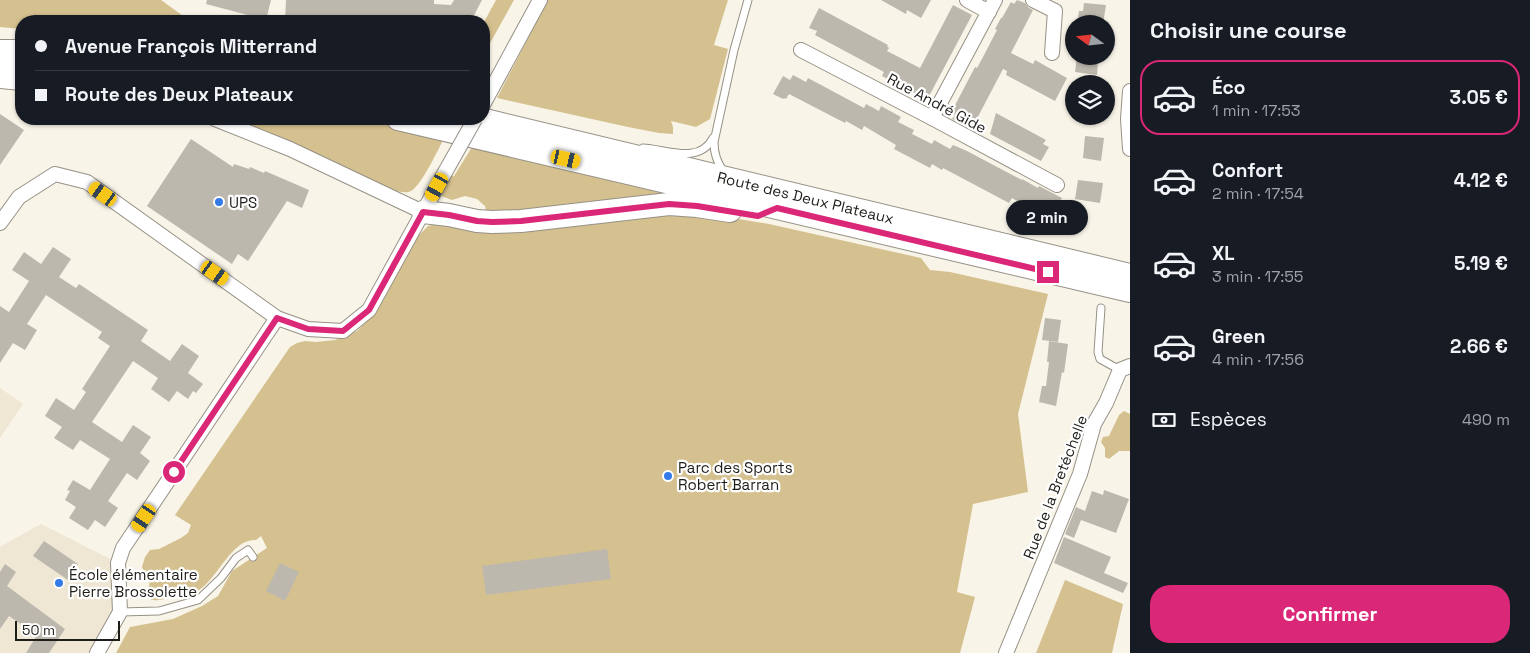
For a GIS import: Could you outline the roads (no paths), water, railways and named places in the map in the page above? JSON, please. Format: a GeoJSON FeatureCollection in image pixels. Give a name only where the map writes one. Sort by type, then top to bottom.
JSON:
{"type":"FeatureCollection","features":[{"type":"Feature","properties":{"kind":"main road"},"geometry":{"type":"LineString","coordinates":[[0,51],[15,51]]}},
{"type":"Feature","properties":{"kind":"main road"},"geometry":{"type":"LineString","coordinates":[[0,70],[15,70]]}},
{"type":"Feature","properties":{"kind":"main road","name":"Route des Deux Plateaux"},"geometry":{"type":"LineString","coordinates":[[490,121],[733,178],[1130,275]]}},
{"type":"Feature","properties":{"kind":"main road","name":"Route des Deux Plateaux"},"geometry":{"type":"LineString","coordinates":[[424,125],[1130,291]]}},
{"type":"Feature","properties":{"kind":"main road"},"geometry":{"type":"LineString","coordinates":[[423,212],[492,222],[521,221],[669,204],[697,206],[758,216],[777,208]]}},
{"type":"Feature","properties":{"kind":"street"},"geometry":{"type":"LineString","coordinates":[[490,92],[540,0]]}},
{"type":"Feature","properties":{"kind":"street"},"geometry":{"type":"LineString","coordinates":[[932,118],[992,6],[967,0]]}},
{"type":"Feature","properties":{"kind":"street"},"geometry":{"type":"LineString","coordinates":[[1033,0],[1056,11],[1052,53]]}},
{"type":"Feature","properties":{"kind":"street","name":"Rue André Gide"},"geometry":{"type":"LineString","coordinates":[[802,50],[1057,185]]}},
{"type":"Feature","properties":{"kind":"street"},"geometry":{"type":"LineString","coordinates":[[0,81],[15,82]]}},
{"type":"Feature","properties":{"kind":"street"},"geometry":{"type":"LineString","coordinates":[[1130,91],[1128,119],[1130,149]]}},
{"type":"Feature","properties":{"kind":"street"},"geometry":{"type":"LineString","coordinates":[[230,125],[290,149],[423,212]]}},
{"type":"Feature","properties":{"kind":"street"},"geometry":{"type":"LineString","coordinates":[[0,223],[20,197],[55,174],[87,182],[277,318],[308,329],[343,331],[369,310],[472,125]]}},
{"type":"Feature","properties":{"kind":"street"},"geometry":{"type":"LineString","coordinates":[[97,653],[120,612],[118,563],[123,548],[277,318]]}},
{"type":"Feature","properties":{"kind":"street","name":"Rue de la Bretéchelle"},"geometry":{"type":"LineString","coordinates":[[1006,653],[1080,474],[1094,424],[1125,368]]}},
{"type":"Feature","properties":{"kind":"lane"},"geometry":{"type":"LineString","coordinates":[[733,178],[722,170],[717,162],[714,149],[734,50],[748,0]]}},
{"type":"Feature","properties":{"kind":"lane"},"geometry":{"type":"LineString","coordinates":[[617,151],[644,148],[682,154],[692,153],[700,151],[716,133]]}},
{"type":"Feature","properties":{"kind":"lane"},"geometry":{"type":"LineString","coordinates":[[1101,308],[1098,352],[1100,359],[1125,368]]}},
{"type":"Feature","properties":{"kind":"lane"},"geometry":{"type":"LineString","coordinates":[[120,612],[159,611],[198,600],[221,578],[236,558],[248,550],[254,557]]}},
{"type":"Feature","properties":{"kind":"place","name":"UPS"},"geometry":{"type":"Point","coordinates":[219,202]}},
{"type":"Feature","properties":{"kind":"place","name":"Parc des Sports Robert Barran"},"geometry":{"type":"Point","coordinates":[668,476]}},
{"type":"Feature","properties":{"kind":"place","name":"École élémentaire Pierre Brossolette"},"geometry":{"type":"Point","coordinates":[59,583]}}]}
